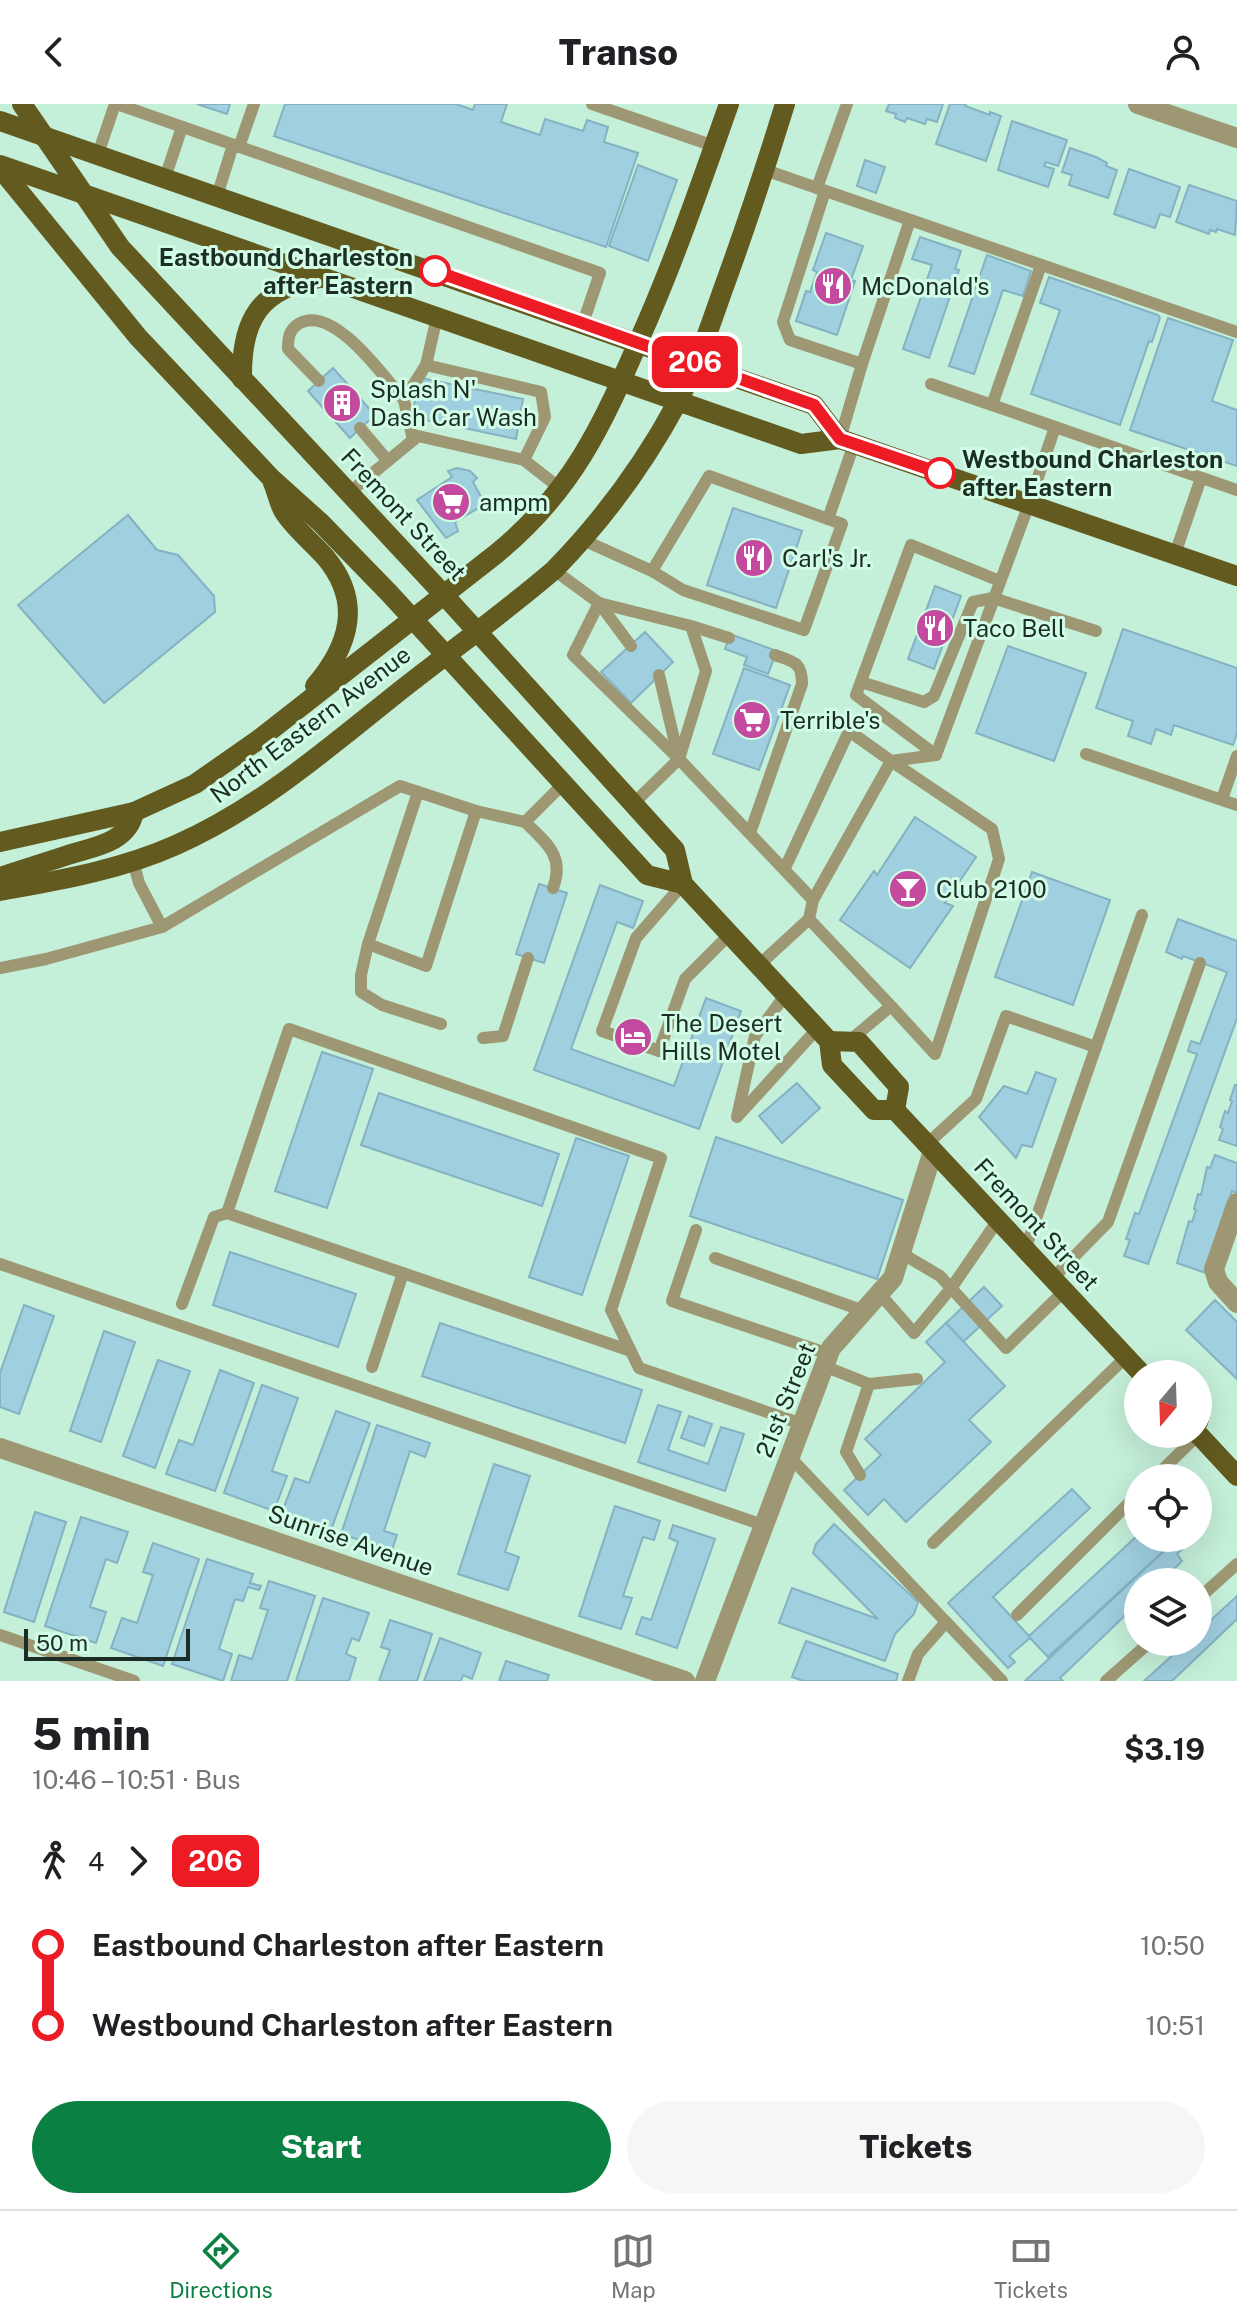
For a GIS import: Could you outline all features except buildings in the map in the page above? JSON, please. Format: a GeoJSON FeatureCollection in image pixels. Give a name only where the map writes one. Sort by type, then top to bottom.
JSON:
{"type":"FeatureCollection","features":[{"type":"Feature","properties":{"kind":"main road","name":"Fremont Street"},"geometry":{"type":"LineString","coordinates":[[22,104],[120,247],[350,492],[429,607],[461,643],[633,804],[675,850],[683,884],[786,994],[832,1037],[859,1042],[899,1087],[895,1110]]}},
{"type":"Feature","properties":{"kind":"main road","name":"North Eastern Avenue"},"geometry":{"type":"LineString","coordinates":[[0,842],[134,812],[195,784],[292,713],[514,540],[561,489],[600,427],[623,380],[678,247],[729,104]]}},
{"type":"Feature","properties":{"kind":"main road","name":"North Eastern Avenue"},"geometry":{"type":"LineString","coordinates":[[0,891],[72,878],[133,861],[204,833],[261,799],[554,570],[618,497],[678,401],[696,363],[765,170],[785,104]]}},
{"type":"Feature","properties":{"kind":"main road"},"geometry":{"type":"LineString","coordinates":[[0,121],[814,405],[847,441]]}},
{"type":"Feature","properties":{"kind":"main road","name":"Fremont Street"},"geometry":{"type":"LineString","coordinates":[[0,166],[138,337],[272,479],[321,523],[429,607],[461,643],[564,783],[647,875],[683,884]]}},
{"type":"Feature","properties":{"kind":"main road"},"geometry":{"type":"LineString","coordinates":[[0,166],[801,444],[847,441],[1237,576]]}},
{"type":"Feature","properties":{"kind":"main road"},"geometry":{"type":"LineString","coordinates":[[242,379],[241,357],[246,332],[268,297],[302,281],[323,278]]}},
{"type":"Feature","properties":{"kind":"main road"},"geometry":{"type":"LineString","coordinates":[[272,479],[284,511],[338,575],[348,611],[347,629],[334,660],[292,713]]}},
{"type":"Feature","properties":{"kind":"main road"},"geometry":{"type":"LineString","coordinates":[[0,877],[96,849],[120,835],[132,823],[134,812]]}},
{"type":"Feature","properties":{"kind":"main road","name":"Fremont Street"},"geometry":{"type":"LineString","coordinates":[[832,1037],[832,1065],[863,1099],[874,1110],[895,1110],[1129,1360]]}},
{"type":"Feature","properties":{"kind":"main road"},"geometry":{"type":"LineString","coordinates":[[1211,1448],[1237,1476]]}},
{"type":"Feature","properties":{"kind":"street"},"geometry":{"type":"LineString","coordinates":[[1138,104],[1237,138]]}},
{"type":"Feature","properties":{"kind":"street","name":"21st Street"},"geometry":{"type":"LineString","coordinates":[[705,1681],[831,1348],[893,1278],[930,1148]]}},
{"type":"Feature","properties":{"kind":"street"},"geometry":{"type":"LineString","coordinates":[[1237,1203],[1214,1269],[1218,1282],[1237,1303]]}},
{"type":"Feature","properties":{"kind":"street","name":"Sunrise Avenue"},"geometry":{"type":"LineString","coordinates":[[0,1448],[685,1681]]}},
{"type":"Feature","properties":{"kind":"lane"},"geometry":{"type":"LineString","coordinates":[[98,154],[116,104],[600,273],[583,323]]}},
{"type":"Feature","properties":{"kind":"lane"},"geometry":{"type":"LineString","coordinates":[[217,196],[254,104]]}},
{"type":"Feature","properties":{"kind":"lane"},"geometry":{"type":"LineString","coordinates":[[592,104],[714,146]]}},
{"type":"Feature","properties":{"kind":"lane"},"geometry":{"type":"LineString","coordinates":[[847,104],[783,322],[790,340],[862,364]]}},
{"type":"Feature","properties":{"kind":"lane"},"geometry":{"type":"LineString","coordinates":[[165,178],[182,127]]}},
{"type":"Feature","properties":{"kind":"lane"},"geometry":{"type":"LineString","coordinates":[[765,170],[1237,332]]}},
{"type":"Feature","properties":{"kind":"lane"},"geometry":{"type":"LineString","coordinates":[[828,519],[862,364],[910,220]]}},
{"type":"Feature","properties":{"kind":"lane"},"geometry":{"type":"LineString","coordinates":[[992,405],[1041,265]]}},
{"type":"Feature","properties":{"kind":"lane"},"geometry":{"type":"LineString","coordinates":[[404,400],[426,365],[437,317]]}},
{"type":"Feature","properties":{"kind":"lane"},"geometry":{"type":"LineString","coordinates":[[319,381],[288,349],[288,337],[295,325],[308,319],[327,321],[343,333],[404,400],[413,440]]}},
{"type":"Feature","properties":{"kind":"lane"},"geometry":{"type":"LineString","coordinates":[[426,365],[541,392],[545,417],[524,460]]}},
{"type":"Feature","properties":{"kind":"lane"},"geometry":{"type":"LineString","coordinates":[[931,384],[1237,490]]}},
{"type":"Feature","properties":{"kind":"lane"},"geometry":{"type":"LineString","coordinates":[[936,755],[1055,427]]}},
{"type":"Feature","properties":{"kind":"lane"},"geometry":{"type":"LineString","coordinates":[[360,428],[388,461]]}},
{"type":"Feature","properties":{"kind":"lane"},"geometry":{"type":"LineString","coordinates":[[350,492],[418,436],[524,460],[561,489]]}},
{"type":"Feature","properties":{"kind":"lane"},"geometry":{"type":"LineString","coordinates":[[583,540],[652,571],[683,590],[804,630],[842,524],[709,476],[652,571]]}},
{"type":"Feature","properties":{"kind":"lane"},"geometry":{"type":"LineString","coordinates":[[1175,554],[1201,478]]}},
{"type":"Feature","properties":{"kind":"lane"},"geometry":{"type":"LineString","coordinates":[[936,755],[856,695],[911,545],[1000,581]]}},
{"type":"Feature","properties":{"kind":"lane"},"geometry":{"type":"LineString","coordinates":[[554,570],[599,603],[631,646]]}},
{"type":"Feature","properties":{"kind":"lane"},"geometry":{"type":"LineString","coordinates":[[861,682],[924,702],[934,696],[973,602],[993,598],[1096,631]]}},
{"type":"Feature","properties":{"kind":"lane"},"geometry":{"type":"LineString","coordinates":[[599,603],[729,638]]}},
{"type":"Feature","properties":{"kind":"lane"},"geometry":{"type":"LineString","coordinates":[[599,603],[573,655],[679,759],[813,900]]}},
{"type":"Feature","properties":{"kind":"lane"},"geometry":{"type":"LineString","coordinates":[[633,804],[679,759],[706,671],[691,626]]}},
{"type":"Feature","properties":{"kind":"lane"},"geometry":{"type":"LineString","coordinates":[[750,833],[802,684],[802,671],[795,662],[775,655]]}},
{"type":"Feature","properties":{"kind":"lane"},"geometry":{"type":"LineString","coordinates":[[659,675],[679,759]]}},
{"type":"Feature","properties":{"kind":"lane"},"geometry":{"type":"LineString","coordinates":[[785,868],[849,731],[992,829],[999,859],[935,1054],[809,919]]}},
{"type":"Feature","properties":{"kind":"lane"},"geometry":{"type":"LineString","coordinates":[[1086,754],[1237,805]]}},
{"type":"Feature","properties":{"kind":"lane"},"geometry":{"type":"LineString","coordinates":[[891,761],[936,755]]}},
{"type":"Feature","properties":{"kind":"lane"},"geometry":{"type":"LineString","coordinates":[[1222,799],[1237,756]]}},
{"type":"Feature","properties":{"kind":"lane"},"geometry":{"type":"LineString","coordinates":[[759,965],[809,919],[813,900],[891,761]]}},
{"type":"Feature","properties":{"kind":"lane"},"geometry":{"type":"LineString","coordinates":[[525,822],[564,783]]}},
{"type":"Feature","properties":{"kind":"lane"},"geometry":{"type":"LineString","coordinates":[[0,968],[46,959],[162,927],[400,786],[476,811],[525,822],[550,846],[559,872],[553,888]]}},
{"type":"Feature","properties":{"kind":"lane"},"geometry":{"type":"LineString","coordinates":[[418,792],[368,944],[361,975],[361,992],[382,1005],[441,1024]]}},
{"type":"Feature","properties":{"kind":"lane"},"geometry":{"type":"LineString","coordinates":[[368,944],[426,966],[476,811]]}},
{"type":"Feature","properties":{"kind":"lane"},"geometry":{"type":"LineString","coordinates":[[133,861],[139,883],[162,927]]}},
{"type":"Feature","properties":{"kind":"lane"},"geometry":{"type":"LineString","coordinates":[[683,884],[636,938],[602,1031],[659,1051],[685,979],[730,934]]}},
{"type":"Feature","properties":{"kind":"lane"},"geometry":{"type":"LineString","coordinates":[[1025,1250],[1142,915]]}},
{"type":"Feature","properties":{"kind":"lane"},"geometry":{"type":"LineString","coordinates":[[483,1038],[503,1036],[528,958]]}},
{"type":"Feature","properties":{"kind":"lane"},"geometry":{"type":"LineString","coordinates":[[901,1253],[940,1276],[1006,1348],[1108,1222],[1200,963]]}},
{"type":"Feature","properties":{"kind":"lane"},"geometry":{"type":"LineString","coordinates":[[786,994],[755,1036],[737,1117],[832,1037],[891,1006]]}},
{"type":"Feature","properties":{"kind":"lane"},"geometry":{"type":"LineString","coordinates":[[930,1148],[976,1099],[1006,1016],[1096,1047]]}},
{"type":"Feature","properties":{"kind":"lane"},"geometry":{"type":"LineString","coordinates":[[227,1213],[289,1029],[661,1158],[611,1310],[639,1368],[802,1424]]}},
{"type":"Feature","properties":{"kind":"lane"},"geometry":{"type":"LineString","coordinates":[[182,1304],[214,1217],[227,1213],[631,1351]]}},
{"type":"Feature","properties":{"kind":"lane"},"geometry":{"type":"LineString","coordinates":[[879,1293],[914,1333],[952,1287],[998,1220]]}},
{"type":"Feature","properties":{"kind":"lane"},"geometry":{"type":"LineString","coordinates":[[696,1230],[672,1301],[827,1360],[869,1384],[917,1379]]}},
{"type":"Feature","properties":{"kind":"lane"},"geometry":{"type":"LineString","coordinates":[[715,1258],[864,1311]]}},
{"type":"Feature","properties":{"kind":"lane"},"geometry":{"type":"LineString","coordinates":[[0,1264],[763,1525]]}},
{"type":"Feature","properties":{"kind":"lane"},"geometry":{"type":"LineString","coordinates":[[372,1367],[403,1273]]}},
{"type":"Feature","properties":{"kind":"lane"},"geometry":{"type":"LineString","coordinates":[[933,1543],[1126,1357]]}},
{"type":"Feature","properties":{"kind":"lane"},"geometry":{"type":"LineString","coordinates":[[860,1475],[846,1452],[869,1384]]}},
{"type":"Feature","properties":{"kind":"lane"},"geometry":{"type":"LineString","coordinates":[[1168,1464],[1184,1448]]}},
{"type":"Feature","properties":{"kind":"lane"},"geometry":{"type":"LineString","coordinates":[[790,1457],[1002,1681]]}},
{"type":"Feature","properties":{"kind":"lane"},"geometry":{"type":"LineString","coordinates":[[1017,1615],[1124,1508]]}},
{"type":"Feature","properties":{"kind":"lane"},"geometry":{"type":"LineString","coordinates":[[1212,1586],[1237,1564]]}},
{"type":"Feature","properties":{"kind":"lane"},"geometry":{"type":"LineString","coordinates":[[908,1681],[918,1654],[946,1622]]}},
{"type":"Feature","properties":{"kind":"lane"},"geometry":{"type":"LineString","coordinates":[[0,1635],[134,1681]]}},
{"type":"Feature","properties":{"kind":"lane"},"geometry":{"type":"LineString","coordinates":[[1106,1681],[1134,1656]]}},
{"type":"Feature","properties":{"kind":"bus line","name":"206"},"geometry":{"type":"LineString","coordinates":[[435,271],[814,405],[840,439],[940,473]]}},
{"type":"Feature","properties":{"kind":"place","name":"Eastbound Charleston after Eastern"},"geometry":{"type":"Point","coordinates":[435,271]}},
{"type":"Feature","properties":{"kind":"place","name":"McDonald's"},"geometry":{"type":"Point","coordinates":[833,286]}},
{"type":"Feature","properties":{"kind":"place","name":"Splash N' Dash Car Wash"},"geometry":{"type":"Point","coordinates":[342,403]}},
{"type":"Feature","properties":{"kind":"place","name":"Westbound Charleston after Eastern"},"geometry":{"type":"Point","coordinates":[940,473]}},
{"type":"Feature","properties":{"kind":"place","name":"ampm"},"geometry":{"type":"Point","coordinates":[451,502]}},
{"type":"Feature","properties":{"kind":"place","name":"Carl's Jr."},"geometry":{"type":"Point","coordinates":[754,558]}},
{"type":"Feature","properties":{"kind":"place","name":"Taco Bell"},"geometry":{"type":"Point","coordinates":[935,628]}},
{"type":"Feature","properties":{"kind":"place","name":"Terrible's"},"geometry":{"type":"Point","coordinates":[752,720]}},
{"type":"Feature","properties":{"kind":"place","name":"Club 2100"},"geometry":{"type":"Point","coordinates":[908,889]}},
{"type":"Feature","properties":{"kind":"place","name":"The Desert Hills Motel"},"geometry":{"type":"Point","coordinates":[633,1037]}}]}
